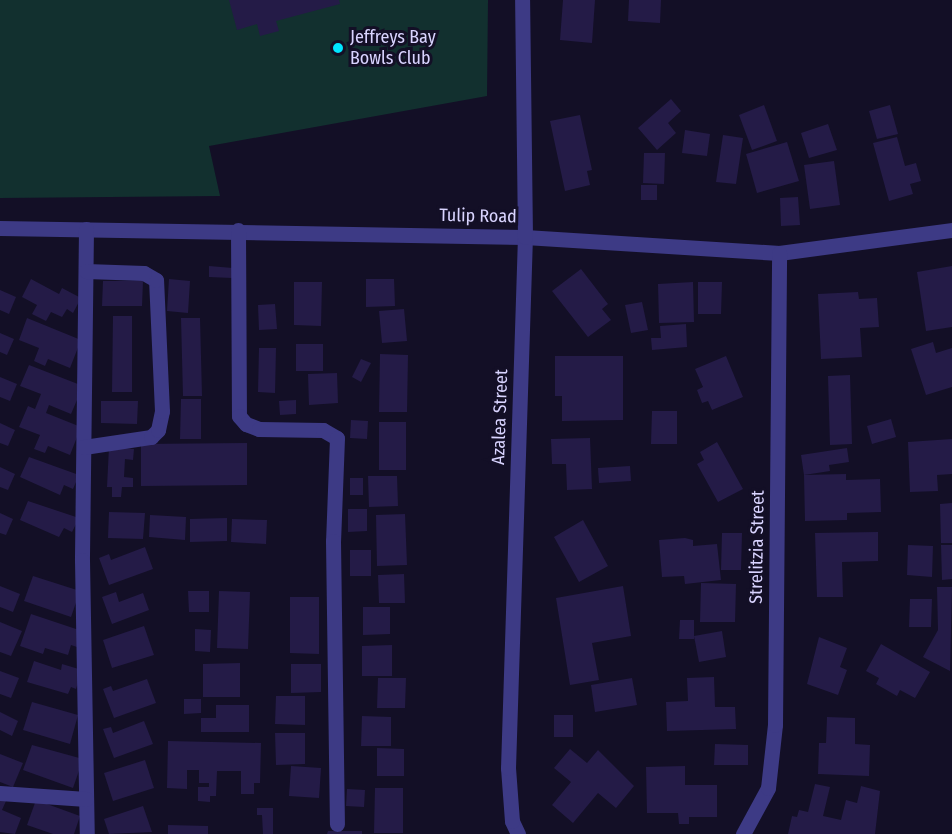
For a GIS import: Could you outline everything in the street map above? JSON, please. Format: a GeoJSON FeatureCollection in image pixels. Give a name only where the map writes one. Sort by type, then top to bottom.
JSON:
{"type":"FeatureCollection","features":[{"type":"Feature","properties":{"kind":"street","name":"Azalea Street"},"geometry":{"type":"LineString","coordinates":[[518,834],[512,821],[508,768],[525,237],[522,0]]}},
{"type":"Feature","properties":{"kind":"street","name":"Tulip Road"},"geometry":{"type":"LineString","coordinates":[[0,228],[238,230],[525,237],[779,253],[952,230]]}},
{"type":"Feature","properties":{"kind":"street"},"geometry":{"type":"LineString","coordinates":[[86,229],[84,447],[87,834]]}},
{"type":"Feature","properties":{"kind":"street"},"geometry":{"type":"LineString","coordinates":[[238,230],[238,416],[246,424],[260,429],[323,430],[337,438],[333,541],[337,824]]}},
{"type":"Feature","properties":{"kind":"street","name":"Strelitzia Street"},"geometry":{"type":"LineString","coordinates":[[743,834],[768,788],[774,725],[779,253]]}},
{"type":"Feature","properties":{"kind":"street"},"geometry":{"type":"LineString","coordinates":[[84,447],[151,437],[158,430],[162,411],[156,280],[144,273],[86,271]]}},
{"type":"Feature","properties":{"kind":"street"},"geometry":{"type":"LineString","coordinates":[[0,793],[86,799]]}},
{"type":"Feature","properties":{"kind":"green space"},"geometry":{"type":"Polygon","coordinates":[[[0,0],[488,0],[487,96],[209,146],[220,196],[0,198],[0,0]]]}},
{"type":"Feature","properties":{"kind":"building"},"geometry":{"type":"Polygon","coordinates":[[[229,0],[339,0],[340,4],[276,21],[279,31],[260,36],[257,24],[237,30],[229,0]]]}},
{"type":"Feature","properties":{"kind":"building"},"geometry":{"type":"Polygon","coordinates":[[[563,0],[595,0],[592,43],[560,40],[563,0]]]}},
{"type":"Feature","properties":{"kind":"building"},"geometry":{"type":"Polygon","coordinates":[[[629,0],[661,0],[660,23],[628,21],[629,0]]]}},
{"type":"Feature","properties":{"kind":"building"},"geometry":{"type":"Polygon","coordinates":[[[671,99],[681,111],[668,123],[676,133],[657,150],[638,128],[671,99]]]}},
{"type":"Feature","properties":{"kind":"building"},"geometry":{"type":"Polygon","coordinates":[[[764,105],[777,141],[752,150],[739,115],[764,105]]]}},
{"type":"Feature","properties":{"kind":"building"},"geometry":{"type":"Polygon","coordinates":[[[890,105],[898,134],[877,139],[869,111],[890,105]]]}},
{"type":"Feature","properties":{"kind":"building"},"geometry":{"type":"Polygon","coordinates":[[[580,115],[592,170],[587,171],[590,185],[565,191],[550,121],[580,115]]]}},
{"type":"Feature","properties":{"kind":"building"},"geometry":{"type":"Polygon","coordinates":[[[828,124],[837,150],[809,158],[801,133],[828,124]]]}},
{"type":"Feature","properties":{"kind":"building"},"geometry":{"type":"Polygon","coordinates":[[[685,130],[710,134],[707,156],[682,153],[685,130]]]}},
{"type":"Feature","properties":{"kind":"building"},"geometry":{"type":"Polygon","coordinates":[[[723,135],[743,138],[736,184],[716,182],[723,135]]]}},
{"type":"Feature","properties":{"kind":"building"},"geometry":{"type":"Polygon","coordinates":[[[897,137],[905,166],[916,163],[921,181],[910,184],[913,194],[889,201],[873,143],[897,137]]]}},
{"type":"Feature","properties":{"kind":"building"},"geometry":{"type":"Polygon","coordinates":[[[787,142],[799,181],[757,193],[746,154],[787,142]]]}},
{"type":"Feature","properties":{"kind":"building"},"geometry":{"type":"Polygon","coordinates":[[[644,153],[665,153],[664,184],[643,183],[644,153]]]}},
{"type":"Feature","properties":{"kind":"building"},"geometry":{"type":"Polygon","coordinates":[[[834,161],[840,205],[810,209],[804,165],[834,161]]]}},
{"type":"Feature","properties":{"kind":"building"},"geometry":{"type":"Polygon","coordinates":[[[641,185],[657,185],[657,200],[641,200],[641,185]]]}},
{"type":"Feature","properties":{"kind":"building"},"geometry":{"type":"Polygon","coordinates":[[[798,197],[800,225],[781,226],[780,198],[798,197]]]}},
{"type":"Feature","properties":{"kind":"building"},"geometry":{"type":"Polygon","coordinates":[[[209,266],[233,268],[232,278],[209,277],[209,266]]]}},
{"type":"Feature","properties":{"kind":"building"},"geometry":{"type":"Polygon","coordinates":[[[952,266],[952,327],[926,331],[917,272],[952,266]]]}},
{"type":"Feature","properties":{"kind":"building"},"geometry":{"type":"Polygon","coordinates":[[[581,269],[608,304],[602,309],[611,320],[588,337],[552,291],[581,269]]]}},
{"type":"Feature","properties":{"kind":"building"},"geometry":{"type":"Polygon","coordinates":[[[31,279],[59,294],[62,288],[81,298],[73,313],[67,309],[62,317],[51,312],[46,321],[32,314],[37,305],[22,297],[31,279]]]}},
{"type":"Feature","properties":{"kind":"building"},"geometry":{"type":"Polygon","coordinates":[[[169,279],[190,281],[188,313],[167,311],[169,279]]]}},
{"type":"Feature","properties":{"kind":"building"},"geometry":{"type":"Polygon","coordinates":[[[366,279],[394,279],[395,306],[366,307],[366,279]]]}},
{"type":"Feature","properties":{"kind":"building"},"geometry":{"type":"Polygon","coordinates":[[[103,281],[143,281],[142,306],[102,306],[103,281]]]}},
{"type":"Feature","properties":{"kind":"building"},"geometry":{"type":"Polygon","coordinates":[[[294,282],[322,282],[321,326],[294,325],[294,282]]]}},
{"type":"Feature","properties":{"kind":"building"},"geometry":{"type":"Polygon","coordinates":[[[693,282],[694,322],[659,323],[658,284],[693,282]]]}},
{"type":"Feature","properties":{"kind":"building"},"geometry":{"type":"Polygon","coordinates":[[[698,282],[722,282],[721,314],[698,314],[698,282]]]}},
{"type":"Feature","properties":{"kind":"building"},"geometry":{"type":"Polygon","coordinates":[[[0,290],[16,297],[9,314],[0,310],[0,290]]]}},
{"type":"Feature","properties":{"kind":"building"},"geometry":{"type":"Polygon","coordinates":[[[858,292],[859,299],[877,298],[879,327],[860,328],[862,357],[821,359],[818,294],[858,292]]]}},
{"type":"Feature","properties":{"kind":"building"},"geometry":{"type":"Polygon","coordinates":[[[642,302],[648,330],[631,333],[625,305],[642,302]]]}},
{"type":"Feature","properties":{"kind":"building"},"geometry":{"type":"Polygon","coordinates":[[[275,304],[277,329],[259,330],[258,305],[275,304]]]}},
{"type":"Feature","properties":{"kind":"building"},"geometry":{"type":"Polygon","coordinates":[[[404,309],[407,341],[382,343],[379,311],[404,309]]]}},
{"type":"Feature","properties":{"kind":"building"},"geometry":{"type":"Polygon","coordinates":[[[113,316],[132,316],[132,392],[112,392],[113,316]]]}},
{"type":"Feature","properties":{"kind":"building"},"geometry":{"type":"Polygon","coordinates":[[[27,318],[81,340],[70,368],[48,359],[45,366],[34,361],[39,348],[19,340],[27,318]]]}},
{"type":"Feature","properties":{"kind":"building"},"geometry":{"type":"Polygon","coordinates":[[[181,318],[200,318],[202,396],[183,396],[181,318]]]}},
{"type":"Feature","properties":{"kind":"building"},"geometry":{"type":"Polygon","coordinates":[[[686,324],[687,347],[652,350],[651,338],[661,338],[660,326],[686,324]]]}},
{"type":"Feature","properties":{"kind":"building"},"geometry":{"type":"Polygon","coordinates":[[[0,333],[14,339],[7,355],[0,352],[0,333]]]}},
{"type":"Feature","properties":{"kind":"building"},"geometry":{"type":"Polygon","coordinates":[[[933,342],[936,353],[952,348],[952,387],[926,395],[911,349],[933,342]]]}},
{"type":"Feature","properties":{"kind":"building"},"geometry":{"type":"Polygon","coordinates":[[[296,344],[323,344],[323,371],[296,371],[296,344]]]}},
{"type":"Feature","properties":{"kind":"building"},"geometry":{"type":"Polygon","coordinates":[[[259,348],[276,348],[275,393],[258,392],[259,348]]]}},
{"type":"Feature","properties":{"kind":"building"},"geometry":{"type":"Polygon","coordinates":[[[380,354],[408,355],[407,412],[379,412],[380,354]]]}},
{"type":"Feature","properties":{"kind":"building"},"geometry":{"type":"Polygon","coordinates":[[[555,356],[623,356],[623,420],[562,421],[562,396],[555,396],[555,356]]]}},
{"type":"Feature","properties":{"kind":"building"},"geometry":{"type":"Polygon","coordinates":[[[726,356],[743,397],[712,410],[708,401],[702,403],[697,390],[703,387],[695,369],[726,356]]]}},
{"type":"Feature","properties":{"kind":"building"},"geometry":{"type":"Polygon","coordinates":[[[361,359],[371,363],[361,382],[352,377],[361,359]]]}},
{"type":"Feature","properties":{"kind":"building"},"geometry":{"type":"Polygon","coordinates":[[[29,365],[83,386],[71,414],[49,405],[46,413],[81,427],[70,455],[48,446],[45,453],[34,449],[40,435],[19,427],[28,406],[35,409],[41,394],[20,386],[29,365]]]}},
{"type":"Feature","properties":{"kind":"building"},"geometry":{"type":"Polygon","coordinates":[[[337,373],[338,403],[309,405],[308,374],[337,373]]]}},
{"type":"Feature","properties":{"kind":"building"},"geometry":{"type":"Polygon","coordinates":[[[850,375],[852,444],[830,445],[828,376],[850,375]]]}},
{"type":"Feature","properties":{"kind":"building"},"geometry":{"type":"Polygon","coordinates":[[[0,377],[17,384],[10,401],[0,397],[0,377]]]}},
{"type":"Feature","properties":{"kind":"building"},"geometry":{"type":"Polygon","coordinates":[[[181,399],[201,399],[201,439],[180,439],[181,399]]]}},
{"type":"Feature","properties":{"kind":"building"},"geometry":{"type":"Polygon","coordinates":[[[296,400],[296,414],[280,415],[279,401],[296,400]]]}},
{"type":"Feature","properties":{"kind":"building"},"geometry":{"type":"Polygon","coordinates":[[[101,401],[138,401],[137,424],[101,423],[101,401]]]}},
{"type":"Feature","properties":{"kind":"building"},"geometry":{"type":"Polygon","coordinates":[[[652,411],[677,411],[677,444],[651,444],[652,411]]]}},
{"type":"Feature","properties":{"kind":"building"},"geometry":{"type":"Polygon","coordinates":[[[891,419],[896,437],[872,444],[867,426],[891,419]]]}},
{"type":"Feature","properties":{"kind":"building"},"geometry":{"type":"Polygon","coordinates":[[[351,420],[368,421],[367,439],[350,438],[351,420]]]}},
{"type":"Feature","properties":{"kind":"building"},"geometry":{"type":"Polygon","coordinates":[[[379,422],[406,422],[406,470],[379,470],[379,422]]]}},
{"type":"Feature","properties":{"kind":"building"},"geometry":{"type":"Polygon","coordinates":[[[0,423],[15,430],[8,446],[0,443],[0,423]]]}},
{"type":"Feature","properties":{"kind":"building"},"geometry":{"type":"Polygon","coordinates":[[[590,438],[592,489],[567,490],[566,464],[552,464],[551,439],[590,438]]]}},
{"type":"Feature","properties":{"kind":"building"},"geometry":{"type":"Polygon","coordinates":[[[952,439],[952,474],[937,475],[938,491],[910,492],[908,442],[952,439]]]}},
{"type":"Feature","properties":{"kind":"building"},"geometry":{"type":"Polygon","coordinates":[[[717,442],[743,489],[718,502],[697,464],[704,460],[700,452],[717,442]]]}},
{"type":"Feature","properties":{"kind":"building"},"geometry":{"type":"Polygon","coordinates":[[[247,443],[247,485],[141,486],[141,444],[247,443]]]}},
{"type":"Feature","properties":{"kind":"building"},"geometry":{"type":"Polygon","coordinates":[[[109,447],[134,449],[133,460],[125,459],[124,477],[133,478],[133,487],[122,487],[121,497],[112,497],[112,487],[107,487],[109,447]]]}},
{"type":"Feature","properties":{"kind":"building"},"geometry":{"type":"Polygon","coordinates":[[[847,448],[849,462],[829,465],[830,471],[804,475],[801,455],[847,448]]]}},
{"type":"Feature","properties":{"kind":"building"},"geometry":{"type":"Polygon","coordinates":[[[29,457],[79,475],[73,489],[64,485],[60,495],[20,477],[29,457]]]}},
{"type":"Feature","properties":{"kind":"building"},"geometry":{"type":"Polygon","coordinates":[[[630,466],[631,481],[599,483],[598,468],[630,466]]]}},
{"type":"Feature","properties":{"kind":"building"},"geometry":{"type":"Polygon","coordinates":[[[0,467],[15,474],[8,490],[0,487],[0,467]]]}},
{"type":"Feature","properties":{"kind":"building"},"geometry":{"type":"Polygon","coordinates":[[[846,474],[846,480],[880,479],[881,512],[847,513],[847,520],[805,521],[804,475],[846,474]]]}},
{"type":"Feature","properties":{"kind":"building"},"geometry":{"type":"Polygon","coordinates":[[[368,476],[397,476],[398,506],[369,507],[368,476]]]}},
{"type":"Feature","properties":{"kind":"building"},"geometry":{"type":"Polygon","coordinates":[[[350,478],[363,478],[363,495],[350,495],[350,478]]]}},
{"type":"Feature","properties":{"kind":"building"},"geometry":{"type":"Polygon","coordinates":[[[28,501],[79,518],[72,532],[64,528],[59,537],[20,520],[28,501]]]}},
{"type":"Feature","properties":{"kind":"building"},"geometry":{"type":"Polygon","coordinates":[[[952,503],[952,543],[941,543],[940,504],[952,503]]]}},
{"type":"Feature","properties":{"kind":"building"},"geometry":{"type":"Polygon","coordinates":[[[348,509],[367,509],[367,531],[348,532],[348,509]]]}},
{"type":"Feature","properties":{"kind":"building"},"geometry":{"type":"Polygon","coordinates":[[[109,512],[145,513],[143,539],[108,538],[109,512]]]}},
{"type":"Feature","properties":{"kind":"building"},"geometry":{"type":"Polygon","coordinates":[[[0,513],[13,519],[6,535],[0,533],[0,513]]]}},
{"type":"Feature","properties":{"kind":"building"},"geometry":{"type":"Polygon","coordinates":[[[405,514],[407,565],[377,566],[376,515],[405,514]]]}},
{"type":"Feature","properties":{"kind":"building"},"geometry":{"type":"Polygon","coordinates":[[[150,515],[186,517],[185,540],[149,537],[150,515]]]}},
{"type":"Feature","properties":{"kind":"building"},"geometry":{"type":"Polygon","coordinates":[[[227,518],[227,541],[190,542],[190,519],[227,518]]]}},
{"type":"Feature","properties":{"kind":"building"},"geometry":{"type":"Polygon","coordinates":[[[232,519],[267,520],[266,544],[231,542],[232,519]]]}},
{"type":"Feature","properties":{"kind":"building"},"geometry":{"type":"Polygon","coordinates":[[[583,520],[608,566],[579,582],[554,537],[583,520]]]}},
{"type":"Feature","properties":{"kind":"building"},"geometry":{"type":"Polygon","coordinates":[[[878,532],[878,561],[842,562],[843,597],[817,597],[815,533],[878,532]]]}},
{"type":"Feature","properties":{"kind":"building"},"geometry":{"type":"Polygon","coordinates":[[[722,533],[742,533],[741,570],[721,570],[722,533]]]}},
{"type":"Feature","properties":{"kind":"building"},"geometry":{"type":"Polygon","coordinates":[[[685,538],[693,540],[693,546],[717,544],[721,580],[685,584],[684,576],[662,577],[659,540],[685,538]]]}},
{"type":"Feature","properties":{"kind":"building"},"geometry":{"type":"Polygon","coordinates":[[[908,545],[933,546],[932,577],[907,575],[908,545]]]}},
{"type":"Feature","properties":{"kind":"building"},"geometry":{"type":"Polygon","coordinates":[[[941,545],[952,545],[952,579],[942,580],[941,545]]]}},
{"type":"Feature","properties":{"kind":"building"},"geometry":{"type":"Polygon","coordinates":[[[145,547],[153,569],[109,585],[99,558],[109,554],[111,560],[145,547]]]}},
{"type":"Feature","properties":{"kind":"building"},"geometry":{"type":"Polygon","coordinates":[[[350,550],[371,550],[371,576],[350,576],[350,550]]]}},
{"type":"Feature","properties":{"kind":"building"},"geometry":{"type":"Polygon","coordinates":[[[404,574],[405,603],[379,603],[378,575],[404,574]]]}},
{"type":"Feature","properties":{"kind":"building"},"geometry":{"type":"Polygon","coordinates":[[[33,576],[80,591],[71,617],[24,601],[33,576]]]}},
{"type":"Feature","properties":{"kind":"building"},"geometry":{"type":"Polygon","coordinates":[[[701,583],[736,584],[735,622],[700,622],[701,583]]]}},
{"type":"Feature","properties":{"kind":"building"},"geometry":{"type":"Polygon","coordinates":[[[0,586],[20,594],[13,612],[0,607],[0,586]]]}},
{"type":"Feature","properties":{"kind":"building"},"geometry":{"type":"Polygon","coordinates":[[[623,586],[631,636],[592,643],[599,680],[570,685],[556,598],[623,586]]]}},
{"type":"Feature","properties":{"kind":"building"},"geometry":{"type":"Polygon","coordinates":[[[937,587],[952,587],[950,671],[923,657],[938,630],[937,587]]]}},
{"type":"Feature","properties":{"kind":"building"},"geometry":{"type":"Polygon","coordinates":[[[188,591],[209,591],[209,612],[189,612],[188,591]]]}},
{"type":"Feature","properties":{"kind":"building"},"geometry":{"type":"Polygon","coordinates":[[[219,591],[250,592],[248,649],[217,648],[219,591]]]}},
{"type":"Feature","properties":{"kind":"building"},"geometry":{"type":"Polygon","coordinates":[[[116,592],[119,602],[143,593],[149,610],[112,624],[102,597],[116,592]]]}},
{"type":"Feature","properties":{"kind":"building"},"geometry":{"type":"Polygon","coordinates":[[[290,597],[319,597],[319,654],[290,653],[290,597]]]}},
{"type":"Feature","properties":{"kind":"building"},"geometry":{"type":"Polygon","coordinates":[[[910,599],[932,599],[931,627],[909,627],[910,599]]]}},
{"type":"Feature","properties":{"kind":"building"},"geometry":{"type":"Polygon","coordinates":[[[363,607],[390,607],[390,634],[363,635],[363,607]]]}},
{"type":"Feature","properties":{"kind":"building"},"geometry":{"type":"Polygon","coordinates":[[[31,614],[82,631],[77,647],[71,645],[68,655],[45,648],[43,654],[20,646],[31,614]]]}},
{"type":"Feature","properties":{"kind":"building"},"geometry":{"type":"Polygon","coordinates":[[[680,620],[694,620],[694,639],[679,639],[680,620]]]}},
{"type":"Feature","properties":{"kind":"building"},"geometry":{"type":"Polygon","coordinates":[[[0,622],[22,631],[11,656],[0,652],[0,622]]]}},
{"type":"Feature","properties":{"kind":"building"},"geometry":{"type":"Polygon","coordinates":[[[144,626],[154,655],[112,668],[103,640],[144,626]]]}},
{"type":"Feature","properties":{"kind":"building"},"geometry":{"type":"Polygon","coordinates":[[[195,629],[211,630],[210,652],[195,651],[195,629]]]}},
{"type":"Feature","properties":{"kind":"building"},"geometry":{"type":"Polygon","coordinates":[[[722,631],[726,657],[699,662],[694,636],[722,631]]]}},
{"type":"Feature","properties":{"kind":"building"},"geometry":{"type":"Polygon","coordinates":[[[819,637],[847,648],[840,667],[847,670],[838,695],[807,684],[819,637]]]}},
{"type":"Feature","properties":{"kind":"building"},"geometry":{"type":"Polygon","coordinates":[[[881,644],[930,672],[915,698],[900,690],[897,696],[876,684],[879,678],[866,671],[881,644]]]}},
{"type":"Feature","properties":{"kind":"building"},"geometry":{"type":"Polygon","coordinates":[[[392,645],[392,676],[362,676],[362,646],[392,645]]]}},
{"type":"Feature","properties":{"kind":"building"},"geometry":{"type":"Polygon","coordinates":[[[34,661],[61,670],[62,664],[82,670],[76,689],[71,687],[68,694],[27,682],[34,661]]]}},
{"type":"Feature","properties":{"kind":"building"},"geometry":{"type":"Polygon","coordinates":[[[240,663],[240,697],[203,697],[203,664],[240,663]]]}},
{"type":"Feature","properties":{"kind":"building"},"geometry":{"type":"Polygon","coordinates":[[[291,664],[321,664],[321,692],[291,693],[291,664]]]}},
{"type":"Feature","properties":{"kind":"building"},"geometry":{"type":"Polygon","coordinates":[[[0,671],[19,678],[11,698],[0,694],[0,671]]]}},
{"type":"Feature","properties":{"kind":"building"},"geometry":{"type":"Polygon","coordinates":[[[714,677],[715,707],[735,707],[736,729],[667,731],[666,702],[688,701],[687,678],[714,677]]]}},
{"type":"Feature","properties":{"kind":"building"},"geometry":{"type":"Polygon","coordinates":[[[378,678],[406,678],[405,708],[377,708],[378,678]]]}},
{"type":"Feature","properties":{"kind":"building"},"geometry":{"type":"Polygon","coordinates":[[[632,678],[637,705],[595,712],[591,685],[632,678]]]}},
{"type":"Feature","properties":{"kind":"building"},"geometry":{"type":"Polygon","coordinates":[[[147,679],[156,703],[114,718],[103,689],[111,686],[113,691],[147,679]]]}},
{"type":"Feature","properties":{"kind":"building"},"geometry":{"type":"Polygon","coordinates":[[[276,696],[305,696],[305,725],[275,724],[276,696]]]}},
{"type":"Feature","properties":{"kind":"building"},"geometry":{"type":"Polygon","coordinates":[[[184,699],[201,699],[201,713],[184,714],[184,699]]]}},
{"type":"Feature","properties":{"kind":"building"},"geometry":{"type":"Polygon","coordinates":[[[32,702],[78,715],[70,744],[23,730],[32,702]]]}},
{"type":"Feature","properties":{"kind":"building"},"geometry":{"type":"Polygon","coordinates":[[[216,705],[249,705],[249,732],[201,732],[201,718],[216,718],[216,705]]]}},
{"type":"Feature","properties":{"kind":"building"},"geometry":{"type":"Polygon","coordinates":[[[0,712],[18,721],[12,736],[0,730],[0,712]]]}},
{"type":"Feature","properties":{"kind":"building"},"geometry":{"type":"Polygon","coordinates":[[[554,715],[573,715],[573,737],[554,737],[554,715]]]}},
{"type":"Feature","properties":{"kind":"building"},"geometry":{"type":"Polygon","coordinates":[[[362,716],[391,717],[391,746],[361,746],[362,716]]]}},
{"type":"Feature","properties":{"kind":"building"},"geometry":{"type":"Polygon","coordinates":[[[827,717],[855,718],[855,744],[870,745],[869,776],[818,774],[819,743],[826,743],[827,717]]]}},
{"type":"Feature","properties":{"kind":"building"},"geometry":{"type":"Polygon","coordinates":[[[144,721],[153,744],[114,758],[103,729],[111,727],[113,733],[144,721]]]}},
{"type":"Feature","properties":{"kind":"building"},"geometry":{"type":"Polygon","coordinates":[[[275,733],[305,733],[305,764],[276,765],[275,733]]]}},
{"type":"Feature","properties":{"kind":"building"},"geometry":{"type":"Polygon","coordinates":[[[168,741],[261,743],[260,783],[254,783],[254,794],[241,794],[241,771],[217,771],[216,796],[210,796],[210,802],[198,801],[198,787],[209,787],[209,783],[199,783],[199,770],[187,770],[187,789],[167,788],[168,741]]]}},
{"type":"Feature","properties":{"kind":"building"},"geometry":{"type":"Polygon","coordinates":[[[715,744],[748,745],[748,765],[714,765],[715,744]]]}},
{"type":"Feature","properties":{"kind":"building"},"geometry":{"type":"Polygon","coordinates":[[[32,745],[83,759],[73,788],[23,770],[32,745]]]}},
{"type":"Feature","properties":{"kind":"building"},"geometry":{"type":"Polygon","coordinates":[[[377,748],[404,749],[404,776],[377,776],[377,748]]]}},
{"type":"Feature","properties":{"kind":"building"},"geometry":{"type":"Polygon","coordinates":[[[570,749],[587,763],[598,750],[634,786],[616,808],[598,793],[573,823],[552,805],[571,782],[554,768],[570,749]]]}},
{"type":"Feature","properties":{"kind":"building"},"geometry":{"type":"Polygon","coordinates":[[[0,754],[23,763],[13,787],[0,782],[0,754]]]}},
{"type":"Feature","properties":{"kind":"building"},"geometry":{"type":"Polygon","coordinates":[[[145,760],[154,788],[113,801],[104,773],[145,760]]]}},
{"type":"Feature","properties":{"kind":"building"},"geometry":{"type":"Polygon","coordinates":[[[291,766],[321,768],[319,798],[289,796],[291,766]]]}},
{"type":"Feature","properties":{"kind":"building"},"geometry":{"type":"Polygon","coordinates":[[[685,766],[685,785],[717,785],[717,817],[689,817],[689,824],[679,824],[678,813],[647,813],[646,767],[685,766]]]}},
{"type":"Feature","properties":{"kind":"building"},"geometry":{"type":"Polygon","coordinates":[[[815,784],[830,787],[823,816],[841,820],[846,800],[857,803],[861,786],[880,791],[875,834],[788,834],[792,816],[797,817],[799,810],[808,812],[815,784]]]}},
{"type":"Feature","properties":{"kind":"building"},"geometry":{"type":"Polygon","coordinates":[[[375,788],[403,788],[403,833],[374,833],[375,788]]]}},
{"type":"Feature","properties":{"kind":"building"},"geometry":{"type":"Polygon","coordinates":[[[347,789],[365,790],[364,807],[346,806],[347,789]]]}},
{"type":"Feature","properties":{"kind":"building"},"geometry":{"type":"Polygon","coordinates":[[[0,799],[6,801],[2,810],[21,818],[15,834],[0,832],[0,799]]]}},
{"type":"Feature","properties":{"kind":"building"},"geometry":{"type":"Polygon","coordinates":[[[36,800],[80,816],[74,834],[53,834],[27,825],[36,800]]]}},
{"type":"Feature","properties":{"kind":"building"},"geometry":{"type":"Polygon","coordinates":[[[143,806],[152,832],[109,834],[104,819],[143,806]]]}},
{"type":"Feature","properties":{"kind":"building"},"geometry":{"type":"Polygon","coordinates":[[[257,808],[273,808],[273,834],[263,834],[262,815],[257,815],[257,808]]]}},
{"type":"Feature","properties":{"kind":"building"},"geometry":{"type":"Polygon","coordinates":[[[168,825],[208,826],[208,834],[168,834],[168,825]]]}},
{"type":"Feature","properties":{"kind":"building"},"geometry":{"type":"Polygon","coordinates":[[[328,831],[362,831],[362,834],[327,834],[328,831]]]}},
{"type":"Feature","properties":{"kind":"place","name":"Jeffreys Bay Bowls Club"},"geometry":{"type":"Point","coordinates":[338,48]}}]}
